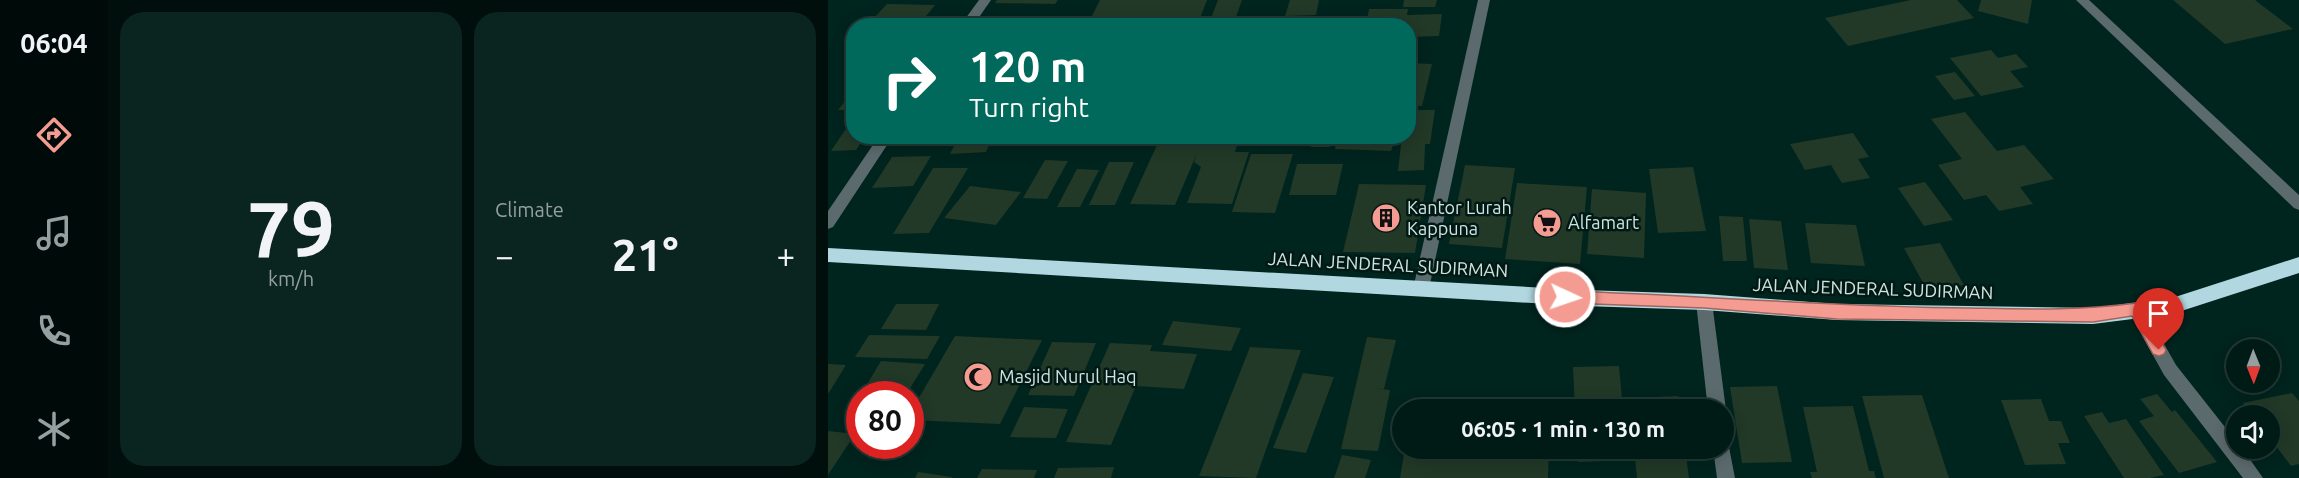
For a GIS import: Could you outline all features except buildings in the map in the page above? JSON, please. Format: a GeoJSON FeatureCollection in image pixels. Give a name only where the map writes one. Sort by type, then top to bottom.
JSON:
{"type":"FeatureCollection","features":[{"type":"Feature","properties":{"kind":"highway","name":"JALAN JENDERAL SUDIRMAN"},"geometry":{"type":"LineString","coordinates":[[828,255],[1421,289],[1704,302],[1837,312],[2093,316],[2172,306],[2299,264]]}},
{"type":"Feature","properties":{"kind":"street"},"geometry":{"type":"LineString","coordinates":[[972,18],[985,0]]}},
{"type":"Feature","properties":{"kind":"street"},"geometry":{"type":"LineString","coordinates":[[1421,289],[1484,0]]}},
{"type":"Feature","properties":{"kind":"street"},"geometry":{"type":"LineString","coordinates":[[2082,0],[2299,204]]}},
{"type":"Feature","properties":{"kind":"street"},"geometry":{"type":"LineString","coordinates":[[828,223],[882,144]]}},
{"type":"Feature","properties":{"kind":"street"},"geometry":{"type":"LineString","coordinates":[[1704,302],[1716,399]]}},
{"type":"Feature","properties":{"kind":"street"},"geometry":{"type":"LineString","coordinates":[[2136,310],[2170,370],[2254,478]]}},
{"type":"Feature","properties":{"kind":"street"},"geometry":{"type":"LineString","coordinates":[[1723,459],[1726,478]]}},
{"type":"Feature","properties":{"kind":"place","name":"Kantor Lurah Kappuna"},"geometry":{"type":"Point","coordinates":[1386,218]}},
{"type":"Feature","properties":{"kind":"place","name":"Alfamart"},"geometry":{"type":"Point","coordinates":[1547,223]}},
{"type":"Feature","properties":{"kind":"place","name":"Masjid Nurul Haq"},"geometry":{"type":"Point","coordinates":[978,377]}},
{"type":"Feature","properties":{"kind":"route"},"geometry":{"type":"LineString","coordinates":[[1565,297],[1646,299],[1837,312],[1904,314],[2093,316],[2136,310],[2159,350]]}}]}
